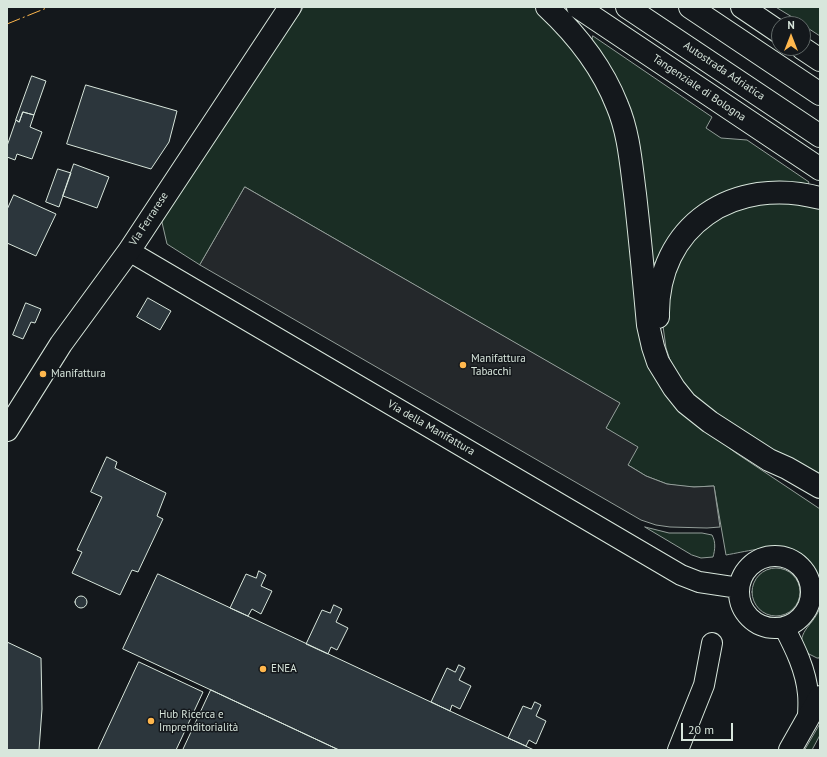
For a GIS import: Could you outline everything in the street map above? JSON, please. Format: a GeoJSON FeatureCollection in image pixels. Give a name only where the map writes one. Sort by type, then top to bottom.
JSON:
{"type":"FeatureCollection","features":[{"type":"Feature","properties":{"kind":"main road","name":"Via Ferrarese"},"geometry":{"type":"LineString","coordinates":[[7,430],[61,344],[128,251],[290,7]]}},
{"type":"Feature","properties":{"kind":"main road"},"geometry":{"type":"LineString","coordinates":[[547,7],[568,27],[594,60],[610,90],[623,121],[634,184],[650,337],[655,355],[665,374],[680,395],[700,415],[769,460],[787,468],[820,487]]}},
{"type":"Feature","properties":{"kind":"main road","name":"Tangenziale di Bologna"},"geometry":{"type":"LineString","coordinates":[[578,7],[820,169]]}},
{"type":"Feature","properties":{"kind":"main road","name":"Autostrada Adriatica"},"geometry":{"type":"LineString","coordinates":[[627,7],[820,136]]}},
{"type":"Feature","properties":{"kind":"main road"},"geometry":{"type":"LineString","coordinates":[[690,7],[820,94]]}},
{"type":"Feature","properties":{"kind":"main road"},"geometry":{"type":"LineString","coordinates":[[742,7],[771,27]]}},
{"type":"Feature","properties":{"kind":"main road"},"geometry":{"type":"LineString","coordinates":[[811,54],[820,60]]}},
{"type":"Feature","properties":{"kind":"main road"},"geometry":{"type":"LineString","coordinates":[[665,374],[659,332],[659,292],[661,282],[666,265],[683,237],[696,222],[728,202],[749,195],[766,192],[784,192],[820,198]]}},
{"type":"Feature","properties":{"kind":"main road"},"geometry":{"type":"LineString","coordinates":[[769,460],[784,475],[820,499]]}},
{"type":"Feature","properties":{"kind":"main road"},"geometry":{"type":"LineString","coordinates":[[790,750],[820,697]]}},
{"type":"Feature","properties":{"kind":"street","name":"Via della Manifattura"},"geometry":{"type":"LineString","coordinates":[[128,251],[682,575],[699,582],[739,588]]}},
{"type":"Feature","properties":{"kind":"street"},"geometry":{"type":"LineString","coordinates":[[766,556],[783,556],[794,561],[801,566],[810,582],[810,600],[807,610],[800,618],[784,627],[774,628],[761,626],[750,619],[740,603],[738,592],[740,580],[744,572],[757,560],[766,556]]}},
{"type":"Feature","properties":{"kind":"street"},"geometry":{"type":"LineString","coordinates":[[784,627],[803,670],[808,693],[808,719]]}},
{"type":"Feature","properties":{"kind":"street"},"geometry":{"type":"LineString","coordinates":[[678,750],[704,685],[712,643]]}},
{"type":"Feature","properties":{"kind":"green space"},"geometry":{"type":"Polygon","coordinates":[[[304,7],[534,7],[549,21],[592,74],[615,120],[642,319],[712,435],[736,453],[820,509],[820,589],[815,571],[807,559],[797,552],[785,548],[771,548],[756,549],[726,555],[714,486],[694,487],[667,484],[646,476],[628,465],[606,428],[619,403],[245,187],[200,265],[167,244],[161,218],[304,7]]]}},
{"type":"Feature","properties":{"kind":"green space"},"geometry":{"type":"Polygon","coordinates":[[[776,7],[820,7],[820,36],[811,30],[811,16],[790,16],[776,7]]]}},
{"type":"Feature","properties":{"kind":"green space"},"geometry":{"type":"Polygon","coordinates":[[[593,36],[712,117],[706,128],[721,138],[747,140],[809,182],[807,186],[783,183],[663,249],[655,263],[652,263],[592,41],[593,36]]]}},
{"type":"Feature","properties":{"kind":"green space"},"geometry":{"type":"Polygon","coordinates":[[[804,202],[820,206],[820,481],[702,404],[683,383],[670,360],[666,348],[663,326],[663,297],[692,237],[740,205],[804,202]]]}},
{"type":"Feature","properties":{"kind":"green space"},"geometry":{"type":"Polygon","coordinates":[[[645,527],[669,533],[702,533],[712,535],[715,546],[713,557],[701,558],[692,555],[645,527]]]}},
{"type":"Feature","properties":{"kind":"green space"},"geometry":{"type":"Polygon","coordinates":[[[776,568],[785,570],[793,575],[798,583],[800,592],[798,601],[793,609],[785,614],[776,616],[767,614],[759,609],[754,601],[752,592],[754,583],[759,575],[767,570],[776,568]]]}},
{"type":"Feature","properties":{"kind":"green space"},"geometry":{"type":"Polygon","coordinates":[[[820,607],[820,655],[819,658],[817,658],[803,651],[802,638],[818,613],[820,607]]]}},
{"type":"Feature","properties":{"kind":"green space"},"geometry":{"type":"Polygon","coordinates":[[[820,724],[820,735],[812,750],[805,750],[820,724]]]}},
{"type":"Feature","properties":{"kind":"shaded area","name":"Manifattura Tabacchi"},"geometry":{"type":"Polygon","coordinates":[[[245,187],[620,403],[606,428],[638,447],[628,465],[646,476],[667,484],[694,487],[714,486],[720,527],[670,527],[656,525],[641,520],[200,265],[245,187]]]}},
{"type":"Feature","properties":{"kind":"building"},"geometry":{"type":"Polygon","coordinates":[[[32,76],[46,81],[34,115],[23,112],[19,122],[16,120],[32,76]]]}},
{"type":"Feature","properties":{"kind":"building"},"geometry":{"type":"Polygon","coordinates":[[[86,85],[177,111],[169,142],[151,169],[67,144],[86,85]]]}},
{"type":"Feature","properties":{"kind":"building"},"geometry":{"type":"Polygon","coordinates":[[[23,112],[34,115],[30,127],[42,132],[32,159],[17,154],[15,160],[7,157],[7,146],[16,120],[19,122],[23,112]]]}},
{"type":"Feature","properties":{"kind":"building"},"geometry":{"type":"Polygon","coordinates":[[[74,164],[109,177],[97,208],[63,196],[74,164]]]}},
{"type":"Feature","properties":{"kind":"building"},"geometry":{"type":"Polygon","coordinates":[[[58,169],[71,173],[59,207],[46,202],[58,169]]]}},
{"type":"Feature","properties":{"kind":"building"},"geometry":{"type":"Polygon","coordinates":[[[14,195],[56,214],[36,256],[7,243],[7,210],[14,195]]]}},
{"type":"Feature","properties":{"kind":"building"},"geometry":{"type":"Polygon","coordinates":[[[148,298],[171,311],[160,330],[137,317],[148,298]]]}},
{"type":"Feature","properties":{"kind":"building"},"geometry":{"type":"Polygon","coordinates":[[[26,303],[41,309],[35,323],[31,322],[23,339],[13,335],[26,303]]]}},
{"type":"Feature","properties":{"kind":"building"},"geometry":{"type":"Polygon","coordinates":[[[107,457],[117,462],[115,468],[166,493],[157,516],[163,519],[138,572],[132,570],[120,595],[72,573],[82,552],[77,550],[102,497],[91,492],[107,457]]]}},
{"type":"Feature","properties":{"kind":"building"},"geometry":{"type":"Polygon","coordinates":[[[259,571],[266,575],[261,586],[272,591],[261,614],[252,609],[248,616],[230,608],[246,574],[256,578],[259,571]]]}},
{"type":"Feature","properties":{"kind":"building","name":"ENEA"},"geometry":{"type":"Polygon","coordinates":[[[158,574],[534,750],[339,750],[123,649],[158,574]]]}},
{"type":"Feature","properties":{"kind":"building"},"geometry":{"type":"Polygon","coordinates":[[[79,596],[83,596],[87,602],[83,608],[79,608],[75,604],[75,600],[79,596]]]}},
{"type":"Feature","properties":{"kind":"building"},"geometry":{"type":"Polygon","coordinates":[[[334,605],[342,609],[336,622],[348,628],[337,650],[331,647],[328,654],[306,644],[322,610],[330,613],[334,605]]]}},
{"type":"Feature","properties":{"kind":"building"},"geometry":{"type":"Polygon","coordinates":[[[7,642],[41,658],[42,709],[39,750],[7,750],[7,642]]]}},
{"type":"Feature","properties":{"kind":"building","name":"Hub Ricerca e Imprenditorialità"},"geometry":{"type":"Polygon","coordinates":[[[139,662],[203,692],[176,750],[98,750],[139,662]]]}},
{"type":"Feature","properties":{"kind":"building"},"geometry":{"type":"Polygon","coordinates":[[[459,665],[465,668],[459,680],[471,686],[460,709],[452,705],[450,711],[431,702],[447,668],[455,672],[459,665]]]}},
{"type":"Feature","properties":{"kind":"building"},"geometry":{"type":"Polygon","coordinates":[[[211,690],[339,750],[183,750],[211,690]]]}},
{"type":"Feature","properties":{"kind":"building"},"geometry":{"type":"Polygon","coordinates":[[[535,702],[541,705],[536,716],[546,721],[536,744],[529,740],[526,746],[508,738],[523,706],[531,709],[535,702]]]}},
{"type":"Feature","properties":{"kind":"power"},"geometry":{"type":"LineString","coordinates":[[7,24],[49,7]]}},
{"type":"Feature","properties":{"kind":"place","name":"Manifattura Tabacchi"},"geometry":{"type":"Point","coordinates":[463,365]}},
{"type":"Feature","properties":{"kind":"place","name":"Manifattura"},"geometry":{"type":"Point","coordinates":[43,374]}},
{"type":"Feature","properties":{"kind":"place","name":"ENEA"},"geometry":{"type":"Point","coordinates":[263,669]}},
{"type":"Feature","properties":{"kind":"place","name":"Hub Ricerca e Imprenditorialità"},"geometry":{"type":"Point","coordinates":[151,721]}}]}
